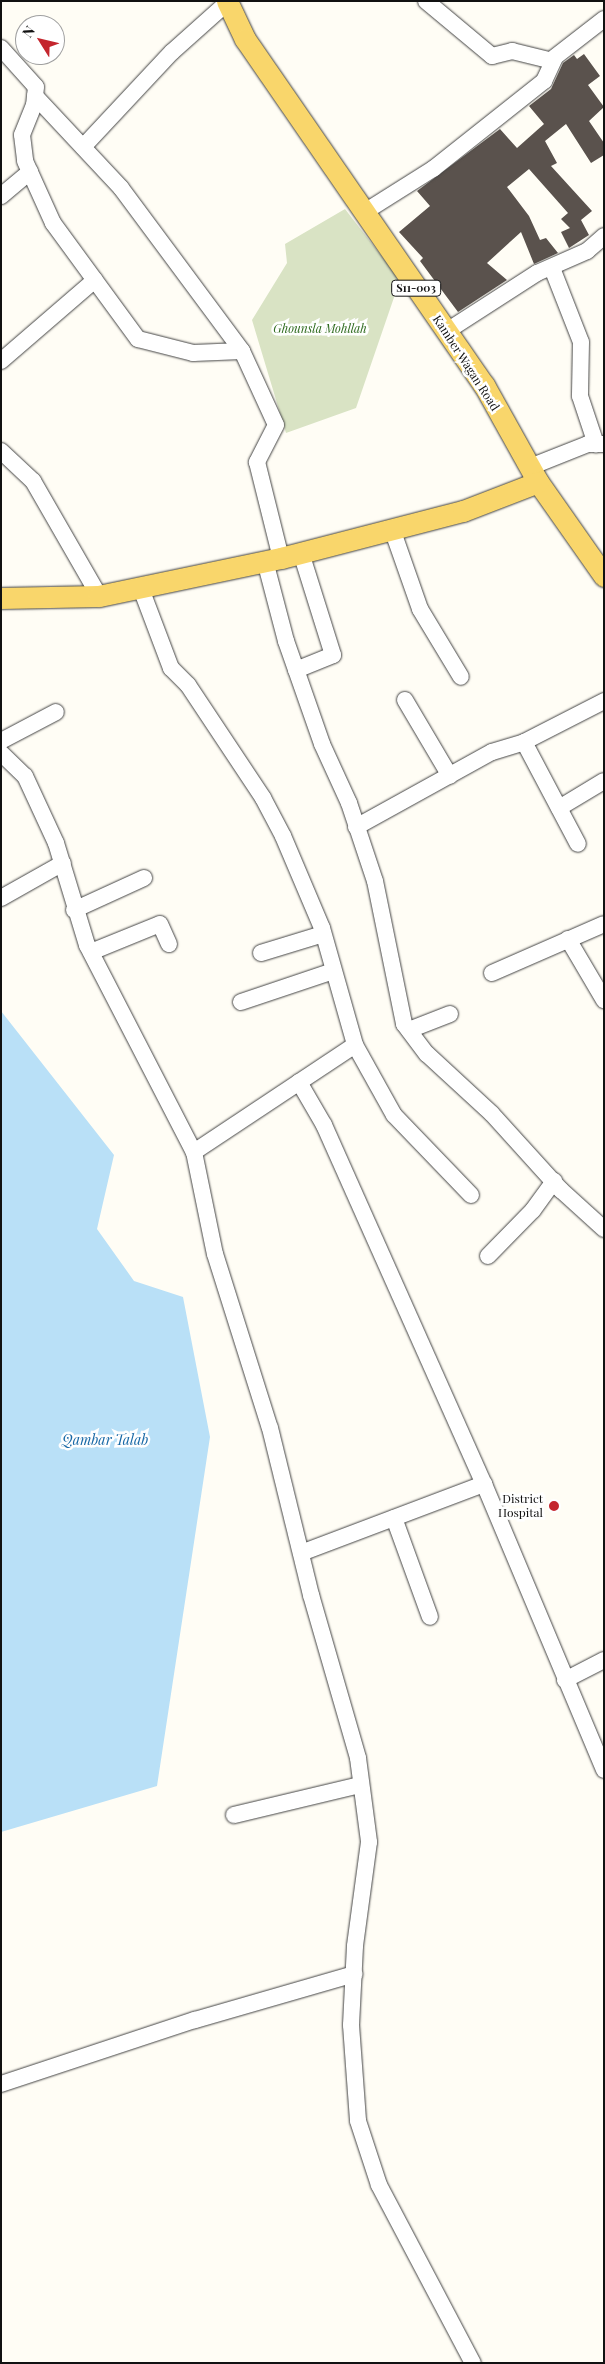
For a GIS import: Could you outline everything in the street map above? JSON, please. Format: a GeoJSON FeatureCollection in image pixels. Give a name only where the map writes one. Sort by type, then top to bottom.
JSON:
{"type":"FeatureCollection","features":[{"type":"Feature","properties":{"kind":"main road","name":"Kamber Wagan Road"},"geometry":{"type":"LineString","coordinates":[[228,2],[245,39],[346,182],[363,213],[484,385],[534,475],[604,576]]}},
{"type":"Feature","properties":{"kind":"main road"},"geometry":{"type":"LineString","coordinates":[[1,598],[99,596],[283,557],[463,511],[534,475]]}},
{"type":"Feature","properties":{"kind":"street"},"geometry":{"type":"LineString","coordinates":[[426,1],[492,56],[512,51],[553,61]]}},
{"type":"Feature","properties":{"kind":"street"},"geometry":{"type":"LineString","coordinates":[[83,147],[172,52],[228,2]]}},
{"type":"Feature","properties":{"kind":"street"},"geometry":{"type":"LineString","coordinates":[[363,213],[433,169],[537,87],[544,81],[553,61],[604,19]]}},
{"type":"Feature","properties":{"kind":"street"},"geometry":{"type":"LineString","coordinates":[[1,48],[36,87],[36,96],[22,135],[30,172],[53,223],[138,338],[193,353],[242,351]]}},
{"type":"Feature","properties":{"kind":"street"},"geometry":{"type":"LineString","coordinates":[[36,96],[83,147],[179,262],[242,351],[276,425],[257,462],[283,557],[296,670],[375,882],[404,1024],[427,1054],[492,1114],[554,1181],[604,1229]]}},
{"type":"Feature","properties":{"kind":"street"},"geometry":{"type":"LineString","coordinates":[[1,196],[30,172]]}},
{"type":"Feature","properties":{"kind":"street"},"geometry":{"type":"LineString","coordinates":[[447,331],[537,273],[587,251],[604,236]]}},
{"type":"Feature","properties":{"kind":"street"},"geometry":{"type":"LineString","coordinates":[[534,475],[600,444],[580,396],[581,342],[552,268]]}},
{"type":"Feature","properties":{"kind":"street"},"geometry":{"type":"LineString","coordinates":[[1,360],[96,280]]}},
{"type":"Feature","properties":{"kind":"street"},"geometry":{"type":"LineString","coordinates":[[1,451],[33,481],[99,596]]}},
{"type":"Feature","properties":{"kind":"street"},"geometry":{"type":"LineString","coordinates":[[392,529],[420,609],[461,677]]}},
{"type":"Feature","properties":{"kind":"street"},"geometry":{"type":"LineString","coordinates":[[283,557],[333,655],[296,670]]}},
{"type":"Feature","properties":{"kind":"street"},"geometry":{"type":"LineString","coordinates":[[140,586],[171,668],[188,686],[263,798],[283,836],[323,934],[355,1045],[394,1115],[470,1195]]}},
{"type":"Feature","properties":{"kind":"street"},"geometry":{"type":"LineString","coordinates":[[405,700],[450,776]]}},
{"type":"Feature","properties":{"kind":"street"},"geometry":{"type":"LineString","coordinates":[[356,828],[492,752],[524,742],[604,702]]}},
{"type":"Feature","properties":{"kind":"street"},"geometry":{"type":"LineString","coordinates":[[1,741],[56,712]]}},
{"type":"Feature","properties":{"kind":"street"},"geometry":{"type":"LineString","coordinates":[[524,742],[578,844]]}},
{"type":"Feature","properties":{"kind":"street"},"geometry":{"type":"LineString","coordinates":[[1,753],[25,776],[63,863],[74,910],[91,952],[194,1152],[215,1254],[258,1386],[301,1554],[339,1686],[360,1785],[369,1842],[354,1974],[351,2025],[358,2121],[379,2185],[472,2363]]}},
{"type":"Feature","properties":{"kind":"street"},"geometry":{"type":"LineString","coordinates":[[559,808],[604,781]]}},
{"type":"Feature","properties":{"kind":"street"},"geometry":{"type":"LineString","coordinates":[[1,898],[63,863]]}},
{"type":"Feature","properties":{"kind":"street"},"geometry":{"type":"LineString","coordinates":[[74,910],[144,878]]}},
{"type":"Feature","properties":{"kind":"street"},"geometry":{"type":"LineString","coordinates":[[91,952],[160,924],[170,944]]}},
{"type":"Feature","properties":{"kind":"street"},"geometry":{"type":"LineString","coordinates":[[492,973],[604,924]]}},
{"type":"Feature","properties":{"kind":"street"},"geometry":{"type":"LineString","coordinates":[[261,953],[323,934]]}},
{"type":"Feature","properties":{"kind":"street"},"geometry":{"type":"LineString","coordinates":[[568,939],[604,1000]]}},
{"type":"Feature","properties":{"kind":"street"},"geometry":{"type":"LineString","coordinates":[[241,1002],[333,971]]}},
{"type":"Feature","properties":{"kind":"street"},"geometry":{"type":"LineString","coordinates":[[409,1030],[450,1014]]}},
{"type":"Feature","properties":{"kind":"street"},"geometry":{"type":"LineString","coordinates":[[194,1152],[355,1045]]}},
{"type":"Feature","properties":{"kind":"street"},"geometry":{"type":"LineString","coordinates":[[299,1082],[324,1125],[484,1484],[604,1770]]}},
{"type":"Feature","properties":{"kind":"street"},"geometry":{"type":"LineString","coordinates":[[488,1256],[533,1210],[554,1181]]}},
{"type":"Feature","properties":{"kind":"street"},"geometry":{"type":"LineString","coordinates":[[301,1554],[484,1484]]}},
{"type":"Feature","properties":{"kind":"street"},"geometry":{"type":"LineString","coordinates":[[394,1518],[430,1617]]}},
{"type":"Feature","properties":{"kind":"street"},"geometry":{"type":"LineString","coordinates":[[565,1680],[604,1660]]}},
{"type":"Feature","properties":{"kind":"street"},"geometry":{"type":"LineString","coordinates":[[234,1815],[360,1785]]}},
{"type":"Feature","properties":{"kind":"street"},"geometry":{"type":"LineString","coordinates":[[1,2084],[195,2020],[354,1974]]}},
{"type":"Feature","properties":{"kind":"green space","name":"Ghounsla Mohllah"},"geometry":{"type":"Polygon","coordinates":[[[345,209],[400,280],[356,408],[286,433],[252,320],[287,263],[285,244],[345,209]]]}},
{"type":"Feature","properties":{"kind":"water","name":"Qambar Talab"},"geometry":{"type":"Polygon","coordinates":[[[1,1011],[114,1155],[97,1229],[134,1281],[183,1297],[210,1437],[157,1786],[1,1832],[1,1011]]]}},
{"type":"Feature","properties":{"kind":"building"},"geometry":{"type":"Polygon","coordinates":[[[584,54],[600,76],[588,85],[604,107],[589,121],[604,143],[604,155],[591,163],[566,124],[545,141],[557,163],[551,166],[592,211],[581,220],[589,235],[569,248],[561,232],[570,228],[561,219],[568,213],[529,169],[507,187],[529,216],[540,240],[546,238],[558,253],[534,264],[521,232],[487,263],[507,280],[458,312],[420,261],[423,258],[399,232],[430,206],[417,191],[500,129],[517,148],[544,124],[529,106],[551,89],[563,63],[574,55],[577,59],[584,54]]]}},
{"type":"Feature","properties":{"kind":"place","name":"District Hospital"},"geometry":{"type":"Point","coordinates":[554,1506]}}]}
